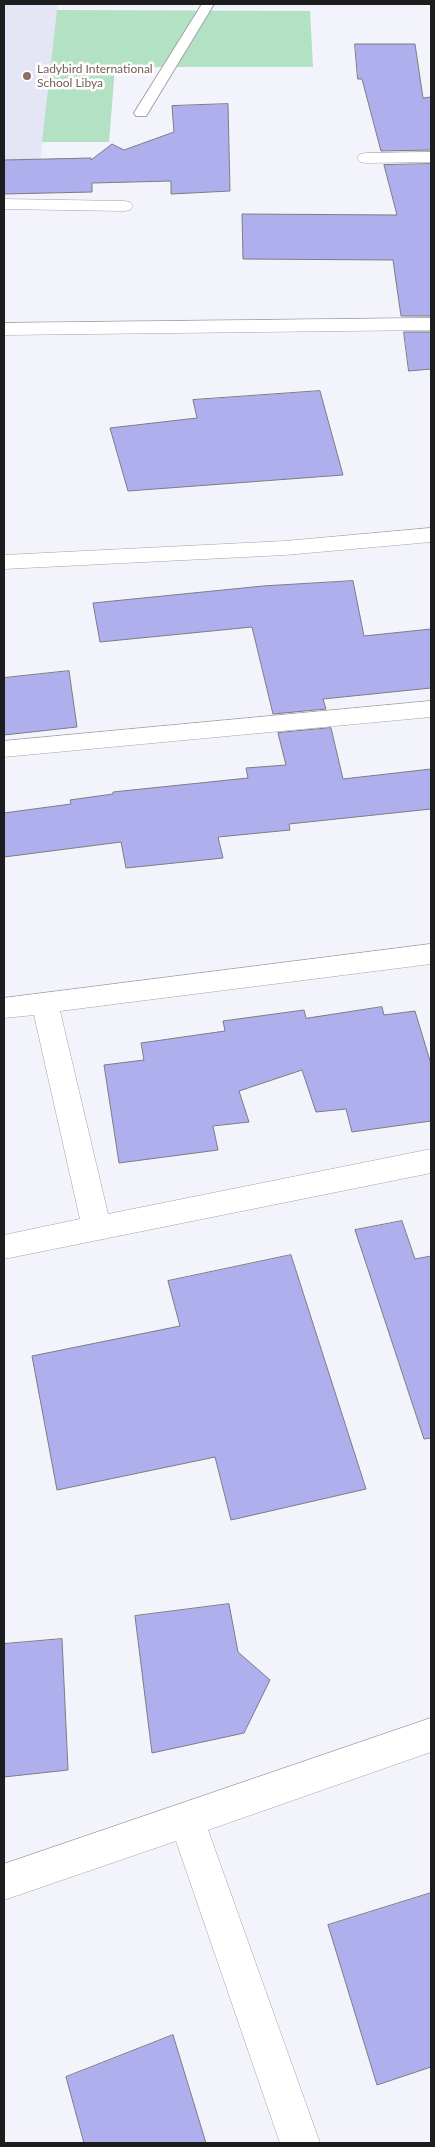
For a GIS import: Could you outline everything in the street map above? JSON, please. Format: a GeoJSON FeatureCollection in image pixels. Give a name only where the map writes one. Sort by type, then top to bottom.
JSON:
{"type":"FeatureCollection","features":[{"type":"Feature","properties":{"kind":"street"},"geometry":{"type":"LineString","coordinates":[[366,158],[431,157]]}},
{"type":"Feature","properties":{"kind":"street"},"geometry":{"type":"LineString","coordinates":[[4,204],[124,206]]}},
{"type":"Feature","properties":{"kind":"street"},"geometry":{"type":"LineString","coordinates":[[4,329],[431,324]]}},
{"type":"Feature","properties":{"kind":"street"},"geometry":{"type":"LineString","coordinates":[[4,562],[285,548],[431,535]]}},
{"type":"Feature","properties":{"kind":"street"},"geometry":{"type":"LineString","coordinates":[[407,538],[431,557]]}},
{"type":"Feature","properties":{"kind":"street"},"geometry":{"type":"LineString","coordinates":[[4,749],[431,709]]}},
{"type":"Feature","properties":{"kind":"street"},"geometry":{"type":"LineString","coordinates":[[4,1008],[431,954]]}},
{"type":"Feature","properties":{"kind":"street"},"geometry":{"type":"LineString","coordinates":[[45,1002],[97,1229]]}},
{"type":"Feature","properties":{"kind":"street"},"geometry":{"type":"LineString","coordinates":[[4,1247],[431,1161]]}},
{"type":"Feature","properties":{"kind":"street"},"geometry":{"type":"LineString","coordinates":[[4,1882],[431,1735]]}},
{"type":"Feature","properties":{"kind":"street"},"geometry":{"type":"LineString","coordinates":[[186,1819],[300,2143]]}},
{"type":"Feature","properties":{"kind":"lane"},"geometry":{"type":"LineString","coordinates":[[141,113],[208,4]]}},
{"type":"Feature","properties":{"kind":"shaded area","name":"Ladybird International School Libya"},"geometry":{"type":"Polygon","coordinates":[[[4,5],[58,5],[38,181],[4,181],[4,5]]]}},
{"type":"Feature","properties":{"kind":"green space"},"geometry":{"type":"Polygon","coordinates":[[[57,10],[310,11],[313,67],[115,67],[109,142],[42,142],[57,10]]]}},
{"type":"Feature","properties":{"kind":"building"},"geometry":{"type":"Polygon","coordinates":[[[355,44],[415,44],[423,98],[431,97],[431,150],[381,151],[362,79],[358,79],[355,44]]]}},
{"type":"Feature","properties":{"kind":"building"},"geometry":{"type":"Polygon","coordinates":[[[228,104],[230,191],[171,194],[171,181],[92,183],[92,192],[4,194],[4,160],[91,158],[91,160],[112,144],[124,150],[174,132],[172,106],[228,104]]]}},
{"type":"Feature","properties":{"kind":"building"},"geometry":{"type":"Polygon","coordinates":[[[431,164],[431,316],[401,316],[393,260],[243,259],[242,214],[397,215],[384,165],[431,164]]]}},
{"type":"Feature","properties":{"kind":"building"},"geometry":{"type":"Polygon","coordinates":[[[404,332],[431,332],[431,369],[409,371],[404,332]]]}},
{"type":"Feature","properties":{"kind":"building"},"geometry":{"type":"Polygon","coordinates":[[[320,391],[343,475],[128,491],[110,428],[197,418],[193,400],[320,391]]]}},
{"type":"Feature","properties":{"kind":"building"},"geometry":{"type":"Polygon","coordinates":[[[353,581],[364,636],[431,629],[431,688],[323,699],[326,709],[273,714],[252,627],[100,642],[93,603],[263,586],[353,581]]]}},
{"type":"Feature","properties":{"kind":"building"},"geometry":{"type":"Polygon","coordinates":[[[69,671],[77,727],[4,735],[4,678],[69,671]]]}},
{"type":"Feature","properties":{"kind":"building"},"geometry":{"type":"Polygon","coordinates":[[[331,728],[343,779],[431,769],[431,809],[289,824],[290,830],[218,837],[223,858],[126,868],[121,842],[4,857],[4,813],[71,804],[70,800],[113,794],[113,792],[248,778],[246,768],[286,765],[278,733],[331,728]]]}},
{"type":"Feature","properties":{"kind":"building"},"geometry":{"type":"Polygon","coordinates":[[[382,1007],[384,1015],[415,1011],[431,1064],[431,1121],[352,1132],[346,1109],[316,1112],[302,1070],[239,1091],[249,1122],[213,1126],[218,1150],[119,1163],[104,1065],[144,1060],[141,1043],[225,1031],[223,1021],[304,1010],[306,1018],[382,1007]]]}},
{"type":"Feature","properties":{"kind":"building"},"geometry":{"type":"Polygon","coordinates":[[[402,1221],[415,1259],[431,1256],[431,1438],[424,1439],[355,1230],[402,1221]]]}},
{"type":"Feature","properties":{"kind":"building"},"geometry":{"type":"Polygon","coordinates":[[[291,1255],[366,1489],[231,1520],[215,1457],[57,1490],[32,1356],[180,1326],[168,1281],[291,1255]]]}},
{"type":"Feature","properties":{"kind":"building"},"geometry":{"type":"Polygon","coordinates":[[[229,1604],[238,1652],[270,1680],[244,1733],[152,1753],[135,1616],[229,1604]]]}},
{"type":"Feature","properties":{"kind":"building"},"geometry":{"type":"Polygon","coordinates":[[[62,1639],[68,1770],[4,1777],[4,1644],[62,1639]]]}},
{"type":"Feature","properties":{"kind":"building"},"geometry":{"type":"Polygon","coordinates":[[[431,1893],[431,2067],[377,2085],[328,1925],[431,1893]]]}},
{"type":"Feature","properties":{"kind":"building"},"geometry":{"type":"Polygon","coordinates":[[[173,2035],[206,2143],[84,2143],[66,2077],[173,2035]]]}},
{"type":"Feature","properties":{"kind":"place","name":"Ladybird International School Libya"},"geometry":{"type":"Point","coordinates":[27,76]}}]}
